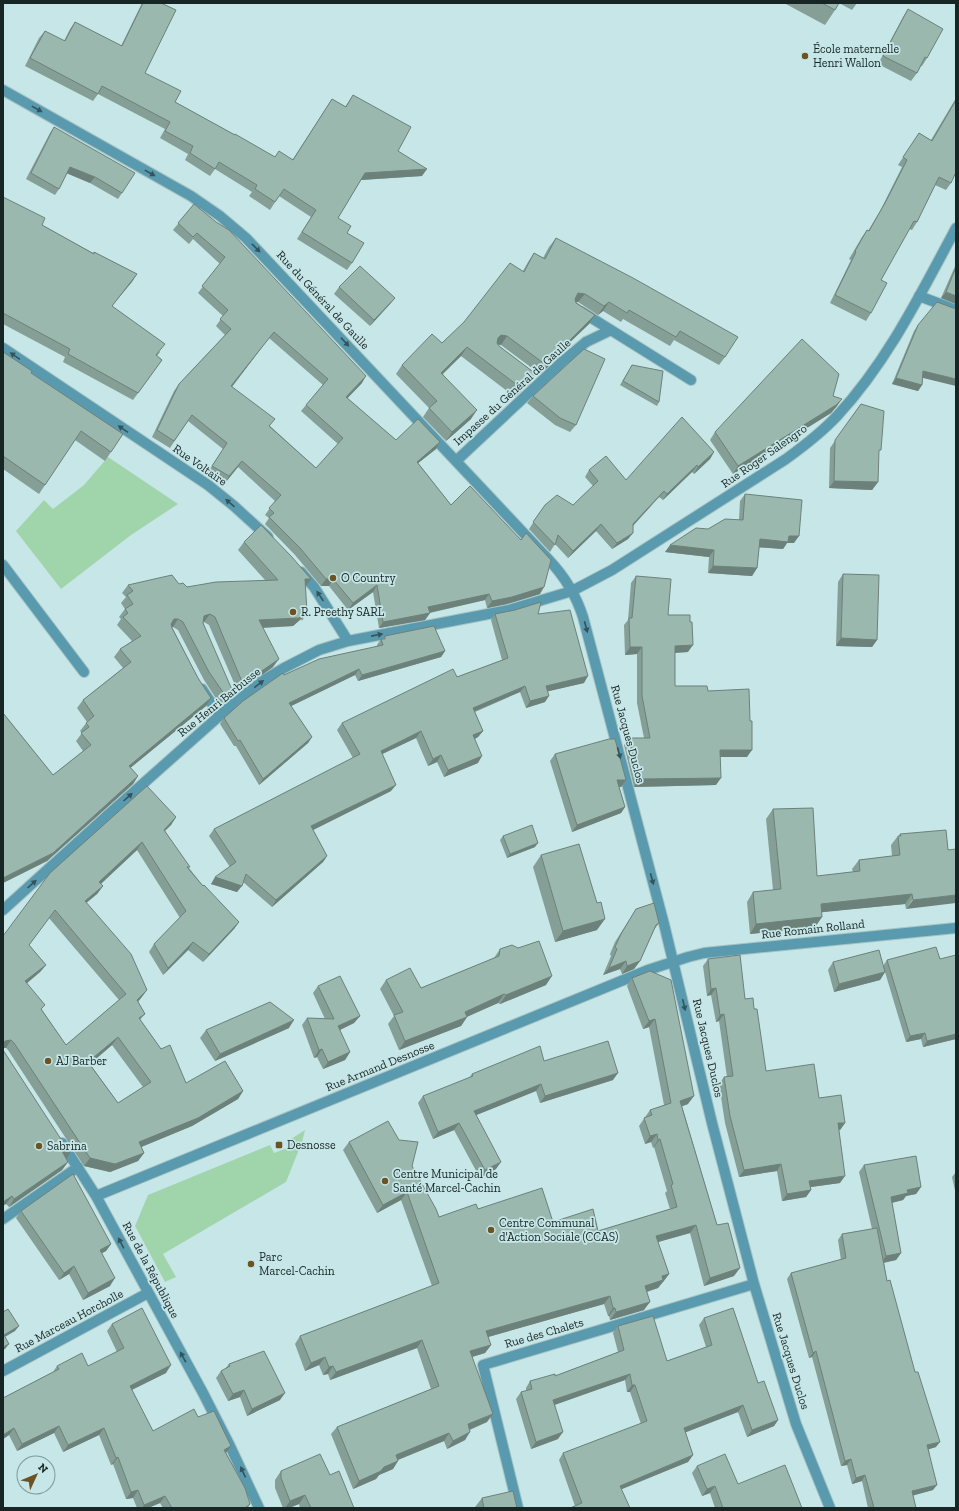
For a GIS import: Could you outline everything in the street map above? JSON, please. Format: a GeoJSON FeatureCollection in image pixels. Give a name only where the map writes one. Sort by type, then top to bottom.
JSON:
{"type":"FeatureCollection","features":[{"type":"Feature","properties":{"kind":"street","name":"Rue du Général de Gaulle"},"geometry":{"type":"LineString","coordinates":[[3,90],[191,196],[220,216],[246,238],[559,571],[572,591]]}},
{"type":"Feature","properties":{"kind":"street","name":"Rue Roger Salengro"},"geometry":{"type":"LineString","coordinates":[[572,591],[612,570],[762,475],[811,440],[847,405],[890,346],[956,228]]}},
{"type":"Feature","properties":{"kind":"street"},"geometry":{"type":"LineString","coordinates":[[919,296],[956,310]]}},
{"type":"Feature","properties":{"kind":"street"},"geometry":{"type":"LineString","coordinates":[[575,308],[691,380]]}},
{"type":"Feature","properties":{"kind":"street","name":"Impasse du Général de Gaulle"},"geometry":{"type":"LineString","coordinates":[[456,461],[537,380],[586,342],[611,330]]}},
{"type":"Feature","properties":{"kind":"street","name":"Rue Voltaire"},"geometry":{"type":"LineString","coordinates":[[3,348],[208,485],[234,506],[274,544]]}},
{"type":"Feature","properties":{"kind":"street"},"geometry":{"type":"LineString","coordinates":[[3,565],[84,672]]}},
{"type":"Feature","properties":{"kind":"street"},"geometry":{"type":"LineString","coordinates":[[295,566],[314,587],[348,641]]}},
{"type":"Feature","properties":{"kind":"street","name":"Rue Henri Barbusse"},"geometry":{"type":"LineString","coordinates":[[3,910],[220,716],[234,699],[303,657],[319,650],[348,641],[509,610],[572,591]]}},
{"type":"Feature","properties":{"kind":"street","name":"Rue Jacques Duclos"},"geometry":{"type":"LineString","coordinates":[[572,591],[579,603],[583,617],[674,961],[712,1123],[754,1284],[796,1424],[830,1508]]}},
{"type":"Feature","properties":{"kind":"street"},"geometry":{"type":"LineString","coordinates":[[198,683],[220,716]]}},
{"type":"Feature","properties":{"kind":"street","name":"Rue Romain Rolland"},"geometry":{"type":"LineString","coordinates":[[674,961],[704,954],[956,928]]}},
{"type":"Feature","properties":{"kind":"street","name":"Rue Armand Desnosse"},"geometry":{"type":"LineString","coordinates":[[96,1196],[648,970],[674,961]]}},
{"type":"Feature","properties":{"kind":"street","name":"Rue de la République"},"geometry":{"type":"LineString","coordinates":[[56,1134],[96,1196],[219,1424],[240,1466],[258,1508]]}},
{"type":"Feature","properties":{"kind":"street"},"geometry":{"type":"LineString","coordinates":[[3,1219],[78,1167]]}},
{"type":"Feature","properties":{"kind":"street","name":"Rue des Chalets"},"geometry":{"type":"LineString","coordinates":[[518,1508],[483,1364],[754,1284]]}},
{"type":"Feature","properties":{"kind":"street","name":"Rue Marceau Horcholle"},"geometry":{"type":"LineString","coordinates":[[3,1371],[148,1293]]}},
{"type":"Feature","properties":{"kind":"green space"},"geometry":{"type":"Polygon","coordinates":[[[108,457],[178,504],[131,535],[61,589],[16,531],[44,500],[53,509],[84,485],[108,457]]]}},
{"type":"Feature","properties":{"kind":"green space"},"geometry":{"type":"Polygon","coordinates":[[[305,1130],[302,1142],[286,1182],[163,1254],[176,1277],[165,1282],[135,1226],[148,1195],[270,1145],[274,1153],[290,1147],[288,1141],[305,1130]]]}},
{"type":"Feature","properties":{"kind":"building"},"geometry":{"type":"Polygon","coordinates":[[[143,3],[161,3],[176,10],[145,73],[181,91],[175,102],[275,157],[279,151],[293,160],[332,99],[346,107],[353,95],[411,127],[398,151],[427,169],[365,173],[338,218],[351,226],[347,233],[364,243],[352,263],[302,232],[316,210],[284,189],[275,202],[255,189],[257,185],[219,162],[215,169],[190,153],[193,146],[165,131],[170,122],[102,86],[98,94],[30,58],[45,31],[65,41],[75,22],[122,46],[143,3]]]}},
{"type":"Feature","properties":{"kind":"building"},"geometry":{"type":"Polygon","coordinates":[[[822,3],[839,3],[835,10],[822,3]]]}},
{"type":"Feature","properties":{"kind":"building"},"geometry":{"type":"Polygon","coordinates":[[[908,9],[943,29],[927,58],[925,57],[917,73],[883,56],[908,9]]]}},
{"type":"Feature","properties":{"kind":"building"},"geometry":{"type":"Polygon","coordinates":[[[956,100],[956,172],[951,183],[939,177],[917,222],[914,221],[881,280],[887,283],[871,313],[835,295],[856,252],[855,251],[867,230],[869,231],[885,203],[907,160],[903,157],[919,133],[932,141],[956,100]]]}},
{"type":"Feature","properties":{"kind":"building"},"geometry":{"type":"Polygon","coordinates":[[[54,127],[135,173],[122,193],[95,177],[70,167],[59,189],[31,173],[54,127]]]}},
{"type":"Feature","properties":{"kind":"building"},"geometry":{"type":"Polygon","coordinates":[[[3,197],[45,218],[42,225],[94,254],[94,252],[137,274],[112,306],[165,344],[156,355],[162,360],[138,393],[68,354],[70,349],[3,313],[3,197]]]}},
{"type":"Feature","properties":{"kind":"building"},"geometry":{"type":"Polygon","coordinates":[[[194,204],[216,222],[229,230],[366,376],[346,397],[396,440],[418,419],[440,442],[417,462],[451,505],[470,486],[521,540],[526,533],[551,560],[544,587],[512,597],[492,601],[489,594],[428,607],[430,613],[383,622],[377,585],[353,603],[333,579],[326,579],[300,548],[269,517],[274,513],[269,508],[281,495],[242,461],[229,476],[212,466],[227,443],[192,415],[174,441],[157,430],[179,384],[231,329],[220,319],[228,310],[202,286],[225,257],[197,233],[193,237],[178,223],[194,204]],[[274,332],[231,386],[275,419],[269,426],[316,468],[343,438],[306,405],[328,379],[274,332]]]}},
{"type":"Feature","properties":{"kind":"building"},"geometry":{"type":"Polygon","coordinates":[[[556,238],[633,278],[738,337],[725,357],[680,331],[676,337],[629,310],[627,313],[609,302],[604,306],[585,294],[578,293],[575,299],[576,303],[595,315],[569,341],[571,342],[546,365],[507,336],[501,335],[498,338],[497,343],[499,346],[536,374],[521,388],[467,347],[441,373],[477,410],[452,432],[429,408],[437,401],[402,365],[432,334],[442,343],[464,322],[510,263],[524,272],[534,253],[545,259],[556,238]]]}},
{"type":"Feature","properties":{"kind":"building"},"geometry":{"type":"Polygon","coordinates":[[[360,266],[395,298],[374,320],[339,287],[360,266]]]}},
{"type":"Feature","properties":{"kind":"building"},"geometry":{"type":"Polygon","coordinates":[[[956,267],[956,296],[946,292],[956,267]]]}},
{"type":"Feature","properties":{"kind":"building"},"geometry":{"type":"Polygon","coordinates":[[[937,302],[956,309],[956,379],[923,371],[922,385],[896,378],[918,325],[937,302]]]}},
{"type":"Feature","properties":{"kind":"building"},"geometry":{"type":"Polygon","coordinates":[[[802,339],[839,374],[833,396],[842,399],[836,405],[738,466],[715,432],[802,339]]]}},
{"type":"Feature","properties":{"kind":"building"},"geometry":{"type":"Polygon","coordinates":[[[584,349],[605,359],[576,425],[560,418],[533,396],[584,349]]]}},
{"type":"Feature","properties":{"kind":"building"},"geometry":{"type":"Polygon","coordinates":[[[3,352],[32,371],[31,373],[123,434],[111,452],[81,431],[45,485],[3,456],[3,352]]]}},
{"type":"Feature","properties":{"kind":"building"},"geometry":{"type":"Polygon","coordinates":[[[632,365],[663,371],[659,402],[623,381],[632,365]]]}},
{"type":"Feature","properties":{"kind":"building"},"geometry":{"type":"Polygon","coordinates":[[[861,404],[884,411],[881,450],[879,450],[878,482],[834,481],[835,440],[861,404]]]}},
{"type":"Feature","properties":{"kind":"building"},"geometry":{"type":"Polygon","coordinates":[[[682,417],[714,452],[698,467],[697,465],[667,494],[664,491],[633,524],[633,533],[617,543],[601,524],[573,551],[558,535],[555,545],[533,522],[545,505],[557,495],[573,505],[598,481],[589,470],[606,456],[626,480],[682,417]]]}},
{"type":"Feature","properties":{"kind":"building"},"geometry":{"type":"Polygon","coordinates":[[[745,494],[802,500],[799,536],[789,536],[788,542],[760,539],[757,568],[713,566],[714,550],[670,545],[696,528],[708,529],[725,519],[743,520],[745,494]]]}},
{"type":"Feature","properties":{"kind":"building"},"geometry":{"type":"Polygon","coordinates":[[[261,525],[311,579],[305,579],[307,612],[306,611],[299,618],[259,620],[279,659],[243,684],[215,617],[210,614],[204,616],[203,623],[233,692],[227,698],[209,672],[183,622],[178,619],[174,619],[171,624],[172,628],[198,678],[211,698],[129,766],[138,776],[53,853],[3,878],[3,713],[53,775],[91,745],[81,733],[89,727],[86,723],[94,716],[83,700],[131,662],[120,649],[141,636],[123,617],[128,613],[125,609],[133,604],[127,595],[133,591],[128,585],[172,575],[179,584],[183,583],[187,587],[216,582],[278,580],[244,542],[261,525]]]}},
{"type":"Feature","properties":{"kind":"building"},"geometry":{"type":"Polygon","coordinates":[[[843,574],[879,575],[877,640],[841,638],[843,574]]]}},
{"type":"Feature","properties":{"kind":"building"},"geometry":{"type":"Polygon","coordinates":[[[636,576],[671,579],[668,615],[690,615],[690,622],[692,622],[693,645],[675,646],[675,686],[707,686],[708,691],[749,689],[750,721],[752,721],[752,750],[720,750],[721,778],[639,779],[629,738],[650,738],[642,696],[642,647],[630,647],[629,618],[632,618],[636,576]]]}},
{"type":"Feature","properties":{"kind":"building"},"geometry":{"type":"Polygon","coordinates":[[[541,602],[538,614],[570,610],[588,676],[546,686],[549,696],[530,701],[525,686],[473,708],[483,731],[473,735],[482,756],[448,770],[441,755],[433,759],[421,731],[381,751],[396,785],[311,826],[327,856],[276,900],[246,874],[242,886],[215,877],[236,862],[214,829],[360,754],[342,723],[453,669],[457,677],[508,658],[495,614],[541,602]]]}},
{"type":"Feature","properties":{"kind":"building"},"geometry":{"type":"Polygon","coordinates":[[[434,626],[445,651],[362,675],[359,669],[289,703],[312,737],[263,779],[240,740],[238,741],[224,718],[243,701],[283,673],[284,675],[319,659],[383,645],[381,639],[385,639],[385,636],[434,626]]]}},
{"type":"Feature","properties":{"kind":"building"},"geometry":{"type":"Polygon","coordinates":[[[609,739],[615,739],[626,780],[617,780],[625,807],[577,825],[555,754],[609,739]]]}},
{"type":"Feature","properties":{"kind":"building"},"geometry":{"type":"Polygon","coordinates":[[[147,786],[176,817],[164,830],[190,867],[187,867],[203,886],[204,885],[239,922],[209,954],[193,942],[168,968],[154,944],[186,911],[142,842],[99,882],[103,886],[85,901],[131,954],[147,990],[137,1000],[145,1014],[139,1018],[161,1049],[170,1045],[186,1083],[225,1061],[243,1091],[198,1118],[139,1142],[144,1153],[115,1164],[90,1158],[14,1043],[11,1040],[3,1043],[3,936],[50,873],[147,786]],[[55,910],[29,945],[46,965],[25,981],[45,1005],[41,1009],[66,1045],[126,994],[55,910]],[[118,1037],[88,1062],[118,1103],[151,1082],[118,1037]]]}},
{"type":"Feature","properties":{"kind":"building"},"geometry":{"type":"Polygon","coordinates":[[[813,808],[817,876],[860,871],[859,860],[900,855],[898,836],[901,836],[900,834],[946,830],[948,850],[956,849],[956,895],[913,900],[912,894],[821,904],[822,917],[756,924],[753,892],[781,889],[773,809],[813,808]]]}},
{"type":"Feature","properties":{"kind":"building"},"geometry":{"type":"Polygon","coordinates":[[[532,825],[538,843],[510,854],[503,836],[532,825]]]}},
{"type":"Feature","properties":{"kind":"building"},"geometry":{"type":"Polygon","coordinates":[[[579,844],[597,903],[601,902],[605,919],[563,931],[541,855],[579,844]]]}},
{"type":"Feature","properties":{"kind":"building"},"geometry":{"type":"Polygon","coordinates":[[[654,903],[659,923],[656,925],[640,961],[627,966],[626,961],[609,968],[617,949],[615,947],[636,909],[654,903]]]}},
{"type":"Feature","properties":{"kind":"building"},"geometry":{"type":"Polygon","coordinates":[[[539,941],[552,976],[506,995],[504,994],[465,1012],[467,1017],[405,1041],[394,1015],[403,1012],[386,980],[410,968],[421,988],[499,956],[500,949],[512,945],[518,948],[539,941]]]}},
{"type":"Feature","properties":{"kind":"building"},"geometry":{"type":"Polygon","coordinates":[[[936,947],[940,959],[956,955],[956,1034],[927,1041],[925,1033],[910,1036],[887,960],[936,947]]]}},
{"type":"Feature","properties":{"kind":"building"},"geometry":{"type":"Polygon","coordinates":[[[879,950],[885,972],[839,984],[833,962],[879,950]]]}},
{"type":"Feature","properties":{"kind":"building"},"geometry":{"type":"Polygon","coordinates":[[[740,955],[745,999],[753,998],[754,1009],[757,1009],[766,1071],[814,1064],[819,1098],[841,1095],[845,1123],[838,1123],[845,1176],[809,1181],[811,1190],[787,1194],[781,1164],[744,1170],[730,1116],[724,1077],[733,1076],[724,1014],[720,1015],[716,988],[711,989],[708,959],[740,955]]]}},
{"type":"Feature","properties":{"kind":"building"},"geometry":{"type":"Polygon","coordinates":[[[650,971],[671,980],[694,1096],[680,1101],[717,1225],[728,1223],[740,1268],[710,1278],[696,1225],[656,1236],[669,1274],[662,1276],[663,1280],[645,1286],[650,1302],[616,1312],[615,1308],[613,1308],[610,1296],[486,1331],[491,1345],[470,1351],[493,1414],[468,1424],[470,1432],[453,1441],[449,1433],[396,1455],[398,1461],[359,1481],[337,1427],[439,1386],[422,1340],[336,1372],[333,1366],[329,1367],[325,1357],[311,1363],[300,1336],[439,1283],[407,1192],[383,1205],[349,1142],[388,1121],[399,1140],[418,1142],[412,1166],[439,1217],[476,1204],[478,1209],[542,1188],[553,1222],[593,1209],[598,1231],[677,1207],[671,1185],[673,1184],[660,1139],[658,1140],[657,1134],[650,1136],[644,1118],[652,1115],[650,1110],[671,1103],[655,1019],[649,1021],[632,978],[650,971]]]}},
{"type":"Feature","properties":{"kind":"building"},"geometry":{"type":"Polygon","coordinates":[[[340,976],[360,1016],[338,1026],[350,1052],[328,1062],[322,1049],[319,1050],[307,1018],[334,1019],[318,986],[340,976]]]}},
{"type":"Feature","properties":{"kind":"building"},"geometry":{"type":"Polygon","coordinates":[[[270,1002],[294,1020],[220,1054],[206,1030],[270,1002]]]}},
{"type":"Feature","properties":{"kind":"building"},"geometry":{"type":"Polygon","coordinates":[[[608,1041],[618,1073],[545,1096],[541,1084],[474,1111],[501,1162],[485,1170],[459,1123],[438,1132],[423,1096],[473,1076],[472,1074],[540,1046],[544,1061],[608,1041]]]}},
{"type":"Feature","properties":{"kind":"building"},"geometry":{"type":"Polygon","coordinates":[[[3,1050],[70,1153],[62,1151],[68,1162],[14,1199],[12,1196],[3,1202],[3,1050]]]}},
{"type":"Feature","properties":{"kind":"building"},"geometry":{"type":"Polygon","coordinates":[[[916,1156],[921,1187],[907,1190],[908,1193],[891,1197],[901,1253],[886,1256],[864,1165],[916,1156]]]}},
{"type":"Feature","properties":{"kind":"building"},"geometry":{"type":"Polygon","coordinates":[[[73,1174],[111,1244],[100,1250],[115,1278],[88,1293],[74,1266],[64,1273],[21,1211],[73,1174]]]}},
{"type":"Feature","properties":{"kind":"building"},"geometry":{"type":"Polygon","coordinates":[[[877,1228],[887,1281],[890,1280],[915,1372],[918,1372],[940,1442],[927,1445],[937,1485],[912,1491],[916,1508],[874,1508],[865,1475],[856,1478],[851,1459],[845,1461],[816,1351],[813,1353],[791,1273],[846,1258],[842,1234],[877,1228]]]}},
{"type":"Feature","properties":{"kind":"building"},"geometry":{"type":"Polygon","coordinates":[[[142,1308],[171,1365],[130,1386],[153,1431],[194,1409],[198,1417],[214,1411],[231,1446],[224,1450],[245,1488],[250,1504],[245,1508],[172,1508],[165,1496],[144,1505],[138,1490],[131,1492],[118,1457],[116,1458],[104,1428],[68,1445],[59,1426],[22,1444],[14,1428],[3,1435],[3,1398],[59,1369],[57,1366],[82,1353],[88,1366],[124,1348],[112,1324],[142,1308]]]}},
{"type":"Feature","properties":{"kind":"building"},"geometry":{"type":"Polygon","coordinates":[[[733,1308],[758,1383],[764,1381],[778,1420],[752,1430],[743,1405],[684,1428],[693,1455],[620,1486],[630,1508],[570,1508],[582,1503],[563,1453],[647,1421],[635,1385],[632,1385],[630,1374],[553,1400],[563,1432],[536,1442],[521,1392],[532,1389],[530,1381],[555,1374],[555,1376],[624,1350],[618,1326],[653,1316],[667,1361],[712,1345],[704,1318],[733,1308]]]}},
{"type":"Feature","properties":{"kind":"building"},"geometry":{"type":"Polygon","coordinates":[[[8,1309],[19,1326],[4,1335],[9,1344],[3,1347],[3,1312],[8,1309]]]}},
{"type":"Feature","properties":{"kind":"building"},"geometry":{"type":"Polygon","coordinates":[[[264,1351],[285,1393],[252,1409],[244,1390],[233,1394],[221,1371],[230,1366],[229,1364],[264,1351]]]}},
{"type":"Feature","properties":{"kind":"building"},"geometry":{"type":"Polygon","coordinates":[[[320,1454],[330,1475],[339,1471],[354,1508],[311,1508],[305,1495],[290,1501],[281,1478],[281,1471],[320,1454]]]}},
{"type":"Feature","properties":{"kind":"building"},"geometry":{"type":"Polygon","coordinates":[[[725,1454],[738,1484],[785,1465],[802,1508],[723,1508],[715,1486],[707,1489],[697,1466],[725,1454]]]}},
{"type":"Feature","properties":{"kind":"building"},"geometry":{"type":"Polygon","coordinates":[[[513,1491],[517,1508],[484,1508],[482,1498],[513,1491]]]}},
{"type":"Feature","properties":{"kind":"place","name":"École maternelle Henri Wallon"},"geometry":{"type":"Point","coordinates":[805,56]}},
{"type":"Feature","properties":{"kind":"place","name":"O Country"},"geometry":{"type":"Point","coordinates":[333,578]}},
{"type":"Feature","properties":{"kind":"place","name":"R. Preethy SARL"},"geometry":{"type":"Point","coordinates":[293,612]}},
{"type":"Feature","properties":{"kind":"place","name":"AJ Barber"},"geometry":{"type":"Point","coordinates":[48,1061]}},
{"type":"Feature","properties":{"kind":"place","name":"Desnosse"},"geometry":{"type":"Point","coordinates":[279,1145]}},
{"type":"Feature","properties":{"kind":"place","name":"Sabrina"},"geometry":{"type":"Point","coordinates":[39,1146]}},
{"type":"Feature","properties":{"kind":"place","name":"Centre Municipal de Santé Marcel-Cachin"},"geometry":{"type":"Point","coordinates":[385,1181]}},
{"type":"Feature","properties":{"kind":"place","name":"Centre Communal d'Action Sociale (CCAS)"},"geometry":{"type":"Point","coordinates":[491,1230]}},
{"type":"Feature","properties":{"kind":"place","name":"Parc Marcel-Cachin"},"geometry":{"type":"Point","coordinates":[251,1264]}}]}
